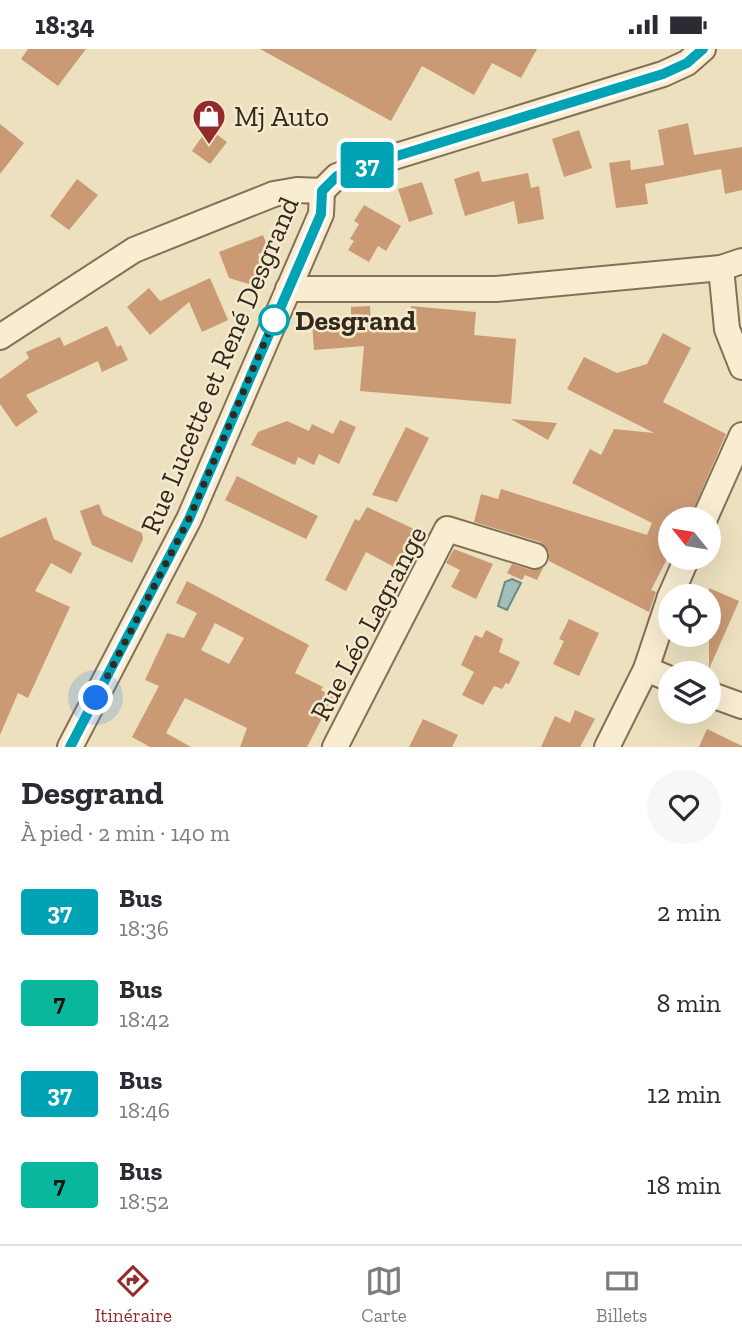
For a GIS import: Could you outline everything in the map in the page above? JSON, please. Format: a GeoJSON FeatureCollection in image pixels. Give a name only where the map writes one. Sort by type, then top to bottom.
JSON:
{"type":"FeatureCollection","features":[{"type":"Feature","properties":{"kind":"street"},"geometry":{"type":"LineString","coordinates":[[0,337],[134,250],[274,194],[298,190],[322,191],[337,176],[361,167],[663,74],[687,63],[703,49]]}},
{"type":"Feature","properties":{"kind":"street","name":"Rue Lucette et René Desgrand"},"geometry":{"type":"LineString","coordinates":[[70,747],[189,519],[321,214],[322,191]]}},
{"type":"Feature","properties":{"kind":"street"},"geometry":{"type":"LineString","coordinates":[[288,289],[496,289],[732,265],[727,329],[742,367]]}},
{"type":"Feature","properties":{"kind":"street"},"geometry":{"type":"LineString","coordinates":[[710,507],[742,435]]}},
{"type":"Feature","properties":{"kind":"street","name":"Rue Léo Lagrange"},"geometry":{"type":"LineString","coordinates":[[335,747],[447,529],[535,556]]}},
{"type":"Feature","properties":{"kind":"street"},"geometry":{"type":"LineString","coordinates":[[607,747],[646,670],[658,634]]}},
{"type":"Feature","properties":{"kind":"street"},"geometry":{"type":"LineString","coordinates":[[646,670],[658,674]]}},
{"type":"Feature","properties":{"kind":"street"},"geometry":{"type":"LineString","coordinates":[[721,698],[742,706]]}},
{"type":"Feature","properties":{"kind":"water"},"geometry":{"type":"Polygon","coordinates":[[[512,579],[521,583],[507,610],[498,606],[505,582],[512,579]]]}},
{"type":"Feature","properties":{"kind":"building"},"geometry":{"type":"Polygon","coordinates":[[[28,49],[86,49],[58,86],[21,59],[28,49]]]}},
{"type":"Feature","properties":{"kind":"building"},"geometry":{"type":"Polygon","coordinates":[[[260,49],[537,49],[521,78],[492,63],[474,95],[422,66],[391,121],[260,49]]]}},
{"type":"Feature","properties":{"kind":"building"},"geometry":{"type":"Polygon","coordinates":[[[688,123],[694,155],[742,147],[742,190],[725,194],[721,169],[645,184],[648,204],[616,208],[609,163],[630,160],[631,170],[664,165],[658,130],[688,123]]]}},
{"type":"Feature","properties":{"kind":"building"},"geometry":{"type":"Polygon","coordinates":[[[0,124],[24,143],[0,174],[0,124]]]}},
{"type":"Feature","properties":{"kind":"building","name":"Mj Auto"},"geometry":{"type":"Polygon","coordinates":[[[208,128],[227,142],[210,164],[192,151],[208,128]]]}},
{"type":"Feature","properties":{"kind":"building"},"geometry":{"type":"Polygon","coordinates":[[[579,130],[592,168],[564,177],[552,139],[579,130]]]}},
{"type":"Feature","properties":{"kind":"building"},"geometry":{"type":"Polygon","coordinates":[[[479,171],[482,182],[528,173],[531,188],[539,186],[544,219],[518,224],[514,201],[465,216],[454,179],[479,171]]]}},
{"type":"Feature","properties":{"kind":"building"},"geometry":{"type":"Polygon","coordinates":[[[77,179],[98,195],[69,230],[50,216],[77,179]]]}},
{"type":"Feature","properties":{"kind":"building"},"geometry":{"type":"Polygon","coordinates":[[[422,182],[433,214],[409,222],[398,189],[422,182]]]}},
{"type":"Feature","properties":{"kind":"building"},"geometry":{"type":"Polygon","coordinates":[[[364,205],[401,226],[386,251],[378,246],[369,262],[348,250],[354,241],[350,239],[359,224],[354,221],[364,205]]]}},
{"type":"Feature","properties":{"kind":"building"},"geometry":{"type":"Polygon","coordinates":[[[263,235],[269,250],[258,254],[261,262],[252,285],[229,278],[219,252],[263,235]]]}},
{"type":"Feature","properties":{"kind":"building"},"geometry":{"type":"Polygon","coordinates":[[[210,278],[228,320],[202,332],[189,302],[150,335],[127,307],[149,288],[160,301],[210,278]]]}},
{"type":"Feature","properties":{"kind":"building"},"geometry":{"type":"Polygon","coordinates":[[[370,306],[371,326],[409,330],[411,306],[476,312],[474,335],[516,339],[511,404],[360,391],[364,346],[314,350],[312,322],[351,319],[351,307],[370,306]]]}},
{"type":"Feature","properties":{"kind":"building"},"geometry":{"type":"Polygon","coordinates":[[[107,326],[117,347],[121,345],[128,360],[102,372],[98,361],[26,395],[38,412],[16,427],[0,404],[0,379],[29,358],[26,352],[60,337],[64,346],[107,326]]]}},
{"type":"Feature","properties":{"kind":"building"},"geometry":{"type":"Polygon","coordinates":[[[663,333],[691,348],[663,402],[726,434],[695,507],[658,507],[658,571],[661,571],[651,590],[656,592],[649,612],[549,561],[549,552],[540,542],[474,522],[481,494],[498,499],[501,489],[647,535],[652,523],[572,483],[590,449],[601,455],[614,429],[654,433],[567,389],[584,357],[617,373],[647,364],[663,333]]]}},
{"type":"Feature","properties":{"kind":"building"},"geometry":{"type":"Polygon","coordinates":[[[511,419],[557,423],[548,440],[511,419]]]}},
{"type":"Feature","properties":{"kind":"building"},"geometry":{"type":"Polygon","coordinates":[[[340,420],[356,427],[339,464],[319,454],[314,465],[298,457],[295,465],[251,445],[258,432],[287,421],[309,431],[312,424],[333,434],[340,420]]]}},
{"type":"Feature","properties":{"kind":"building"},"geometry":{"type":"Polygon","coordinates":[[[406,427],[429,438],[397,502],[372,495],[406,427]]]}},
{"type":"Feature","properties":{"kind":"building"},"geometry":{"type":"Polygon","coordinates":[[[237,476],[318,516],[306,539],[225,500],[237,476]]]}},
{"type":"Feature","properties":{"kind":"building"},"geometry":{"type":"Polygon","coordinates":[[[99,504],[103,515],[142,533],[143,539],[132,563],[92,545],[80,511],[99,504]]]}},
{"type":"Feature","properties":{"kind":"building"},"geometry":{"type":"Polygon","coordinates":[[[367,507],[416,530],[396,568],[366,552],[346,591],[325,580],[355,519],[359,521],[367,507]]]}},
{"type":"Feature","properties":{"kind":"building"},"geometry":{"type":"Polygon","coordinates":[[[46,517],[54,539],[82,553],[71,574],[51,563],[35,591],[70,607],[28,698],[18,693],[0,735],[0,538],[46,517]]]}},
{"type":"Feature","properties":{"kind":"building"},"geometry":{"type":"Polygon","coordinates":[[[454,549],[493,564],[476,599],[451,587],[460,570],[446,563],[454,549]]]}},
{"type":"Feature","properties":{"kind":"building"},"geometry":{"type":"Polygon","coordinates":[[[512,564],[531,570],[543,568],[537,580],[525,575],[522,580],[507,573],[512,564]]]}},
{"type":"Feature","properties":{"kind":"building"},"geometry":{"type":"Polygon","coordinates":[[[187,581],[309,645],[295,673],[323,687],[321,690],[333,697],[307,747],[240,747],[247,728],[185,698],[166,733],[191,747],[150,747],[132,737],[159,686],[145,680],[167,633],[184,638],[197,613],[176,603],[187,581]],[[215,623],[201,650],[229,664],[244,638],[215,623]]]}},
{"type":"Feature","properties":{"kind":"building"},"geometry":{"type":"Polygon","coordinates":[[[721,593],[739,601],[721,642],[721,593]]]}},
{"type":"Feature","properties":{"kind":"building"},"geometry":{"type":"Polygon","coordinates":[[[569,619],[599,633],[579,676],[553,664],[564,641],[559,639],[569,619]]]}},
{"type":"Feature","properties":{"kind":"building"},"geometry":{"type":"Polygon","coordinates":[[[486,630],[503,639],[499,652],[520,662],[509,684],[506,683],[502,689],[494,686],[483,705],[462,695],[474,672],[461,665],[475,635],[482,638],[486,630]]]}},
{"type":"Feature","properties":{"kind":"building"},"geometry":{"type":"Polygon","coordinates":[[[709,647],[719,647],[713,661],[709,661],[709,647]]]}},
{"type":"Feature","properties":{"kind":"building"},"geometry":{"type":"Polygon","coordinates":[[[575,710],[595,719],[580,747],[541,747],[555,716],[570,723],[575,710]]]}},
{"type":"Feature","properties":{"kind":"building"},"geometry":{"type":"Polygon","coordinates":[[[423,719],[458,735],[452,747],[409,747],[423,719]]]}},
{"type":"Feature","properties":{"kind":"building"},"geometry":{"type":"Polygon","coordinates":[[[707,729],[742,746],[742,747],[699,747],[707,729]]]}},
{"type":"Feature","properties":{"kind":"bus line","name":"37"},"geometry":{"type":"LineString","coordinates":[[70,747],[189,519],[321,214],[322,191],[337,176],[361,167],[663,74],[687,63],[703,49]]}},
{"type":"Feature","properties":{"kind":"place","name":"Mj Auto"},"geometry":{"type":"Point","coordinates":[209,146]}},
{"type":"Feature","properties":{"kind":"place","name":"Desgrand"},"geometry":{"type":"Point","coordinates":[274,320]}},
{"type":"Feature","properties":{"kind":"route"},"geometry":{"type":"LineString","coordinates":[[96,698],[189,519],[274,320]]}}]}
